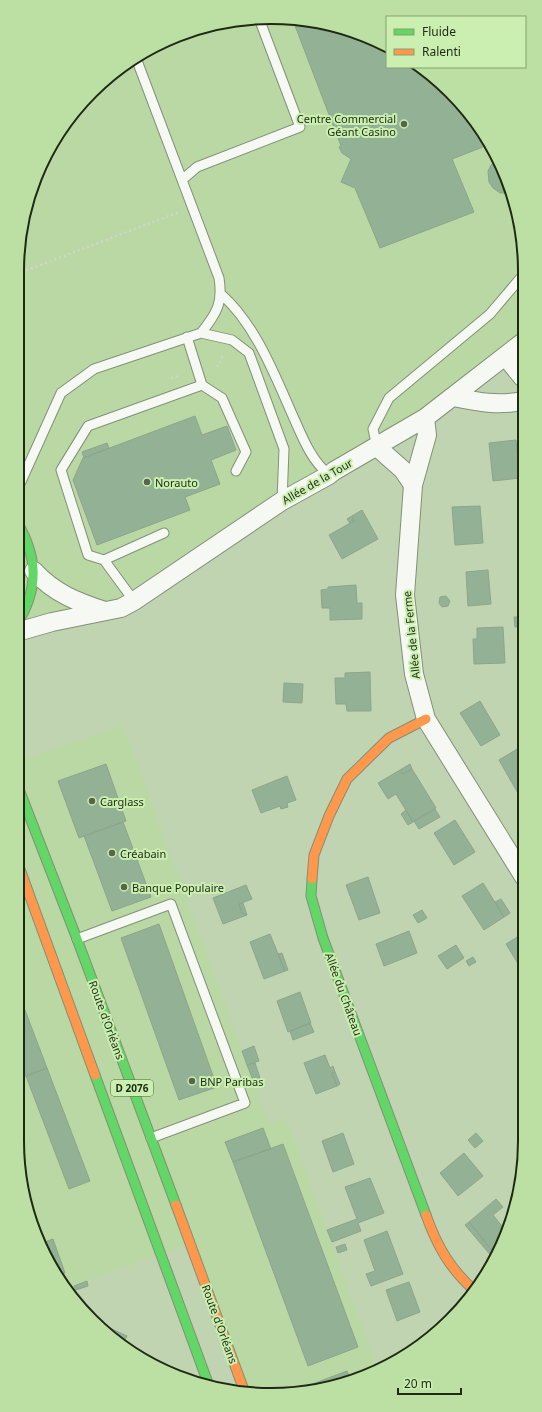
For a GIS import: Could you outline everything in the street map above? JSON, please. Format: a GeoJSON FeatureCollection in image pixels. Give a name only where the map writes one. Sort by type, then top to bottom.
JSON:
{"type":"FeatureCollection","features":[{"type":"Feature","properties":{"kind":"main road"},"geometry":{"type":"LineString","coordinates":[[24,535],[28,542],[34,571],[30,600],[24,611]]}},
{"type":"Feature","properties":{"kind":"main road","name":"Allée du Château"},"geometry":{"type":"LineString","coordinates":[[426,719],[389,738],[347,779],[329,816],[314,855],[311,896],[323,938],[436,1243],[460,1278],[470,1287]]}},
{"type":"Feature","properties":{"kind":"main road","name":"Route d'Orléans"},"geometry":{"type":"LineString","coordinates":[[24,802],[77,939],[243,1386]]}},
{"type":"Feature","properties":{"kind":"main road","name":"D 2076"},"geometry":{"type":"LineString","coordinates":[[24,880],[207,1380]]}},
{"type":"Feature","properties":{"kind":"street","name":"Allée de la Tour"},"geometry":{"type":"LineString","coordinates":[[24,630],[48,623],[121,608],[134,601],[282,501],[425,418],[518,346]]}},
{"type":"Feature","properties":{"kind":"street"},"geometry":{"type":"LineString","coordinates":[[505,356],[518,372]]}},
{"type":"Feature","properties":{"kind":"street"},"geometry":{"type":"LineString","coordinates":[[453,397],[478,403],[504,404],[518,402]]}},
{"type":"Feature","properties":{"kind":"street","name":"Allée de la Ferme"},"geometry":{"type":"LineString","coordinates":[[425,418],[427,435],[413,485],[405,595],[414,674],[426,719],[518,867]]}},
{"type":"Feature","properties":{"kind":"street"},"geometry":{"type":"LineString","coordinates":[[377,447],[402,470],[413,485]]}},
{"type":"Feature","properties":{"kind":"street"},"geometry":{"type":"LineString","coordinates":[[34,571],[45,583],[71,600],[106,611]]}},
{"type":"Feature","properties":{"kind":"lane"},"geometry":{"type":"LineString","coordinates":[[183,180],[197,167],[300,127],[261,25]]}},
{"type":"Feature","properties":{"kind":"lane"},"geometry":{"type":"LineString","coordinates":[[24,475],[62,393],[94,369],[201,333],[216,314],[221,294],[219,278],[201,234],[183,180],[138,63]]}},
{"type":"Feature","properties":{"kind":"lane"},"geometry":{"type":"LineString","coordinates":[[377,447],[374,429],[389,398],[490,314],[518,281]]}},
{"type":"Feature","properties":{"kind":"lane"},"geometry":{"type":"LineString","coordinates":[[221,294],[235,306],[247,325],[282,392],[308,450],[319,467],[329,475]]}},
{"type":"Feature","properties":{"kind":"lane"},"geometry":{"type":"LineString","coordinates":[[201,333],[232,340],[249,353],[284,449],[282,501]]}},
{"type":"Feature","properties":{"kind":"lane"},"geometry":{"type":"LineString","coordinates":[[187,338],[202,384],[222,398],[246,452],[236,471]]}},
{"type":"Feature","properties":{"kind":"lane"},"geometry":{"type":"LineString","coordinates":[[134,601],[104,560],[88,555],[60,470],[88,426],[202,384]]}},
{"type":"Feature","properties":{"kind":"lane"},"geometry":{"type":"LineString","coordinates":[[104,560],[164,533]]}},
{"type":"Feature","properties":{"kind":"lane"},"geometry":{"type":"LineString","coordinates":[[77,939],[171,904],[177,919],[245,1103],[151,1138]]}},
{"type":"Feature","properties":{"kind":"path"},"geometry":{"type":"LineString","coordinates":[[24,271],[181,211]]}},
{"type":"Feature","properties":{"kind":"path"},"geometry":{"type":"LineString","coordinates":[[217,367],[224,353]]}},
{"type":"Feature","properties":{"kind":"shaded area"},"geometry":{"type":"Polygon","coordinates":[[[271,24],[303,26],[335,32],[380,49],[386,52],[386,68],[411,68],[446,96],[467,121],[493,162],[510,207],[516,239],[518,271],[518,346],[425,418],[134,601],[24,630],[24,271],[26,239],[32,207],[49,162],[57,147],[75,121],[96,96],[108,85],[134,66],[162,49],[192,37],[207,32],[239,26],[271,24]]]}},
{"type":"Feature","properties":{"kind":"shaded area"},"geometry":{"type":"Polygon","coordinates":[[[123,725],[269,1124],[286,1118],[376,1365],[335,1380],[303,1386],[271,1388],[243,1386],[190,1243],[72,1287],[57,1264],[49,1250],[37,1220],[32,1205],[26,1173],[24,1141],[24,760],[123,725]]]}},
{"type":"Feature","properties":{"kind":"building","name":"Centre Commercial Géant Casino"},"geometry":{"type":"Polygon","coordinates":[[[295,25],[335,32],[380,49],[386,52],[386,68],[411,68],[446,96],[467,121],[484,147],[452,159],[474,212],[380,248],[355,188],[341,182],[351,159],[342,153],[339,147],[341,146],[295,25]]]}},
{"type":"Feature","properties":{"kind":"building"},"geometry":{"type":"Polygon","coordinates":[[[493,163],[505,193],[500,193],[493,188],[489,182],[488,171],[493,163]]]}},
{"type":"Feature","properties":{"kind":"building","name":"Norauto"},"geometry":{"type":"Polygon","coordinates":[[[195,416],[202,435],[227,426],[236,450],[211,460],[220,484],[185,497],[190,510],[97,545],[73,480],[83,458],[195,416]]]}},
{"type":"Feature","properties":{"kind":"building"},"geometry":{"type":"Polygon","coordinates":[[[516,440],[518,478],[493,481],[489,443],[516,440]]]}},
{"type":"Feature","properties":{"kind":"building"},"geometry":{"type":"Polygon","coordinates":[[[107,443],[109,448],[84,458],[82,452],[107,443]]]}},
{"type":"Feature","properties":{"kind":"building"},"geometry":{"type":"Polygon","coordinates":[[[480,506],[483,543],[455,545],[452,507],[480,506]]]}},
{"type":"Feature","properties":{"kind":"building"},"geometry":{"type":"Polygon","coordinates":[[[362,510],[378,539],[342,559],[329,535],[354,521],[352,516],[362,510]]]}},
{"type":"Feature","properties":{"kind":"building"},"geometry":{"type":"Polygon","coordinates":[[[352,516],[354,521],[350,523],[347,519],[352,516]]]}},
{"type":"Feature","properties":{"kind":"building"},"geometry":{"type":"Polygon","coordinates":[[[488,570],[491,604],[468,606],[466,572],[488,570]]]}},
{"type":"Feature","properties":{"kind":"building"},"geometry":{"type":"Polygon","coordinates":[[[356,585],[357,603],[362,603],[362,619],[330,620],[330,608],[322,608],[321,590],[328,589],[328,587],[356,585]]]}},
{"type":"Feature","properties":{"kind":"building"},"geometry":{"type":"Polygon","coordinates":[[[446,596],[450,601],[448,606],[442,607],[439,603],[440,597],[446,596]]]}},
{"type":"Feature","properties":{"kind":"building"},"geometry":{"type":"Polygon","coordinates":[[[514,617],[518,617],[518,627],[515,627],[514,617]]]}},
{"type":"Feature","properties":{"kind":"building"},"geometry":{"type":"Polygon","coordinates":[[[503,627],[505,663],[474,664],[473,639],[477,639],[477,628],[503,627]]]}},
{"type":"Feature","properties":{"kind":"building"},"geometry":{"type":"Polygon","coordinates":[[[370,672],[371,711],[347,711],[346,704],[336,704],[335,678],[345,678],[345,673],[370,672]]]}},
{"type":"Feature","properties":{"kind":"building"},"geometry":{"type":"Polygon","coordinates":[[[284,683],[303,684],[302,703],[283,702],[284,683]]]}},
{"type":"Feature","properties":{"kind":"building"},"geometry":{"type":"Polygon","coordinates":[[[480,701],[500,735],[481,746],[460,713],[480,701]]]}},
{"type":"Feature","properties":{"kind":"building"},"geometry":{"type":"Polygon","coordinates":[[[518,749],[518,793],[499,760],[518,749]]]}},
{"type":"Feature","properties":{"kind":"building","name":"Carglass"},"geometry":{"type":"Polygon","coordinates":[[[106,764],[126,821],[79,838],[58,781],[106,764]]]}},
{"type":"Feature","properties":{"kind":"building"},"geometry":{"type":"Polygon","coordinates":[[[410,764],[412,769],[403,774],[400,770],[410,764]]]}},
{"type":"Feature","properties":{"kind":"building"},"geometry":{"type":"Polygon","coordinates":[[[412,769],[436,808],[413,822],[396,794],[388,799],[378,783],[400,770],[403,774],[412,769]]]}},
{"type":"Feature","properties":{"kind":"building"},"geometry":{"type":"Polygon","coordinates":[[[287,776],[296,800],[287,803],[288,807],[281,809],[280,806],[261,813],[252,790],[287,776]]]}},
{"type":"Feature","properties":{"kind":"building"},"geometry":{"type":"Polygon","coordinates":[[[435,809],[440,817],[419,829],[414,821],[435,809]]]}},
{"type":"Feature","properties":{"kind":"building"},"geometry":{"type":"Polygon","coordinates":[[[406,810],[413,822],[408,825],[401,814],[406,810]]]}},
{"type":"Feature","properties":{"kind":"building"},"geometry":{"type":"Polygon","coordinates":[[[455,820],[475,852],[454,865],[434,833],[455,820]]]}},
{"type":"Feature","properties":{"kind":"building"},"geometry":{"type":"Polygon","coordinates":[[[123,822],[151,897],[112,911],[84,836],[123,822]]]}},
{"type":"Feature","properties":{"kind":"building"},"geometry":{"type":"Polygon","coordinates":[[[368,877],[380,913],[359,920],[346,885],[368,877]]]}},
{"type":"Feature","properties":{"kind":"building"},"geometry":{"type":"Polygon","coordinates":[[[483,883],[504,917],[484,930],[462,896],[483,883]]]}},
{"type":"Feature","properties":{"kind":"building"},"geometry":{"type":"Polygon","coordinates":[[[246,885],[252,899],[239,904],[242,913],[247,915],[223,924],[213,898],[246,885]]]}},
{"type":"Feature","properties":{"kind":"building"},"geometry":{"type":"Polygon","coordinates":[[[501,899],[510,913],[504,917],[495,902],[501,899]]]}},
{"type":"Feature","properties":{"kind":"building"},"geometry":{"type":"Polygon","coordinates":[[[243,903],[247,915],[242,913],[239,904],[243,903]]]}},
{"type":"Feature","properties":{"kind":"building"},"geometry":{"type":"Polygon","coordinates":[[[422,910],[427,918],[418,923],[413,915],[422,910]]]}},
{"type":"Feature","properties":{"kind":"building"},"geometry":{"type":"Polygon","coordinates":[[[159,924],[217,1087],[179,1100],[121,938],[159,924]]]}},
{"type":"Feature","properties":{"kind":"building"},"geometry":{"type":"Polygon","coordinates":[[[409,931],[417,953],[384,966],[376,944],[409,931]]]}},
{"type":"Feature","properties":{"kind":"building"},"geometry":{"type":"Polygon","coordinates":[[[270,934],[285,971],[264,979],[250,942],[270,934]]]}},
{"type":"Feature","properties":{"kind":"building"},"geometry":{"type":"Polygon","coordinates":[[[518,937],[518,964],[506,944],[518,937]]]}},
{"type":"Feature","properties":{"kind":"building"},"geometry":{"type":"Polygon","coordinates":[[[456,945],[464,958],[447,969],[438,956],[456,945]]]}},
{"type":"Feature","properties":{"kind":"building"},"geometry":{"type":"Polygon","coordinates":[[[282,953],[288,970],[285,971],[278,954],[282,953]]]}},
{"type":"Feature","properties":{"kind":"building"},"geometry":{"type":"Polygon","coordinates":[[[473,957],[476,962],[469,966],[466,961],[473,957]]]}},
{"type":"Feature","properties":{"kind":"building"},"geometry":{"type":"Polygon","coordinates":[[[300,992],[311,1023],[288,1032],[277,1001],[300,992]]]}},
{"type":"Feature","properties":{"kind":"building"},"geometry":{"type":"Polygon","coordinates":[[[24,1007],[47,1068],[24,1076],[24,1007]]]}},
{"type":"Feature","properties":{"kind":"building"},"geometry":{"type":"Polygon","coordinates":[[[310,1023],[314,1032],[293,1040],[290,1031],[310,1023]]]}},
{"type":"Feature","properties":{"kind":"building"},"geometry":{"type":"Polygon","coordinates":[[[254,1046],[259,1061],[247,1065],[242,1051],[254,1046]]]}},
{"type":"Feature","properties":{"kind":"building"},"geometry":{"type":"Polygon","coordinates":[[[325,1055],[330,1068],[333,1066],[335,1072],[332,1073],[337,1086],[316,1094],[304,1063],[325,1055]]]}},
{"type":"Feature","properties":{"kind":"building"},"geometry":{"type":"Polygon","coordinates":[[[255,1063],[260,1078],[253,1080],[247,1065],[255,1063]]]}},
{"type":"Feature","properties":{"kind":"building"},"geometry":{"type":"Polygon","coordinates":[[[47,1068],[90,1181],[69,1189],[26,1076],[47,1068]]]}},
{"type":"Feature","properties":{"kind":"building"},"geometry":{"type":"Polygon","coordinates":[[[335,1072],[340,1084],[337,1086],[332,1073],[335,1072]]]}},
{"type":"Feature","properties":{"kind":"building"},"geometry":{"type":"Polygon","coordinates":[[[263,1128],[271,1149],[233,1162],[225,1142],[263,1128]]]}},
{"type":"Feature","properties":{"kind":"building"},"geometry":{"type":"Polygon","coordinates":[[[343,1133],[354,1164],[333,1172],[322,1141],[343,1133]]]}},
{"type":"Feature","properties":{"kind":"building"},"geometry":{"type":"Polygon","coordinates":[[[476,1133],[483,1141],[475,1148],[468,1140],[476,1133]]]}},
{"type":"Feature","properties":{"kind":"building"},"geometry":{"type":"Polygon","coordinates":[[[283,1144],[358,1347],[308,1366],[233,1162],[283,1144]]]}},
{"type":"Feature","properties":{"kind":"building"},"geometry":{"type":"Polygon","coordinates":[[[464,1153],[483,1176],[458,1196],[440,1173],[464,1153]]]}},
{"type":"Feature","properties":{"kind":"building"},"geometry":{"type":"Polygon","coordinates":[[[370,1178],[384,1213],[358,1223],[361,1231],[332,1242],[327,1230],[357,1219],[345,1187],[370,1178]]]}},
{"type":"Feature","properties":{"kind":"building"},"geometry":{"type":"Polygon","coordinates":[[[496,1199],[503,1207],[493,1215],[502,1227],[492,1251],[469,1222],[496,1199]]]}},
{"type":"Feature","properties":{"kind":"building"},"geometry":{"type":"Polygon","coordinates":[[[469,1222],[492,1251],[490,1255],[465,1225],[469,1222]]]}},
{"type":"Feature","properties":{"kind":"building"},"geometry":{"type":"Polygon","coordinates":[[[387,1231],[403,1274],[371,1286],[366,1274],[375,1271],[364,1240],[387,1231]]]}},
{"type":"Feature","properties":{"kind":"building"},"geometry":{"type":"Polygon","coordinates":[[[53,1239],[65,1273],[63,1274],[57,1264],[45,1242],[53,1239]]]}},
{"type":"Feature","properties":{"kind":"building"},"geometry":{"type":"Polygon","coordinates":[[[345,1244],[347,1250],[338,1253],[336,1247],[345,1244]]]}},
{"type":"Feature","properties":{"kind":"building"},"geometry":{"type":"Polygon","coordinates":[[[87,1281],[88,1286],[76,1290],[74,1286],[87,1281]]]}},
{"type":"Feature","properties":{"kind":"building"},"geometry":{"type":"Polygon","coordinates":[[[409,1282],[420,1312],[397,1321],[386,1290],[409,1282]]]}},
{"type":"Feature","properties":{"kind":"building"},"geometry":{"type":"Polygon","coordinates":[[[108,1327],[127,1336],[125,1340],[108,1327]]]}},
{"type":"Feature","properties":{"kind":"building"},"geometry":{"type":"Polygon","coordinates":[[[347,1371],[349,1375],[335,1380],[312,1384],[347,1371]]]}},
{"type":"Feature","properties":{"kind":"traffic: fast"},"geometry":{"type":"LineString","coordinates":[[24,535],[32,560],[33,573],[32,586],[24,611]]}},
{"type":"Feature","properties":{"kind":"traffic: fast"},"geometry":{"type":"LineString","coordinates":[[24,802],[77,939],[176,1205]]}},
{"type":"Feature","properties":{"kind":"traffic: fast"},"geometry":{"type":"LineString","coordinates":[[312,879],[311,896],[323,938],[426,1215]]}},
{"type":"Feature","properties":{"kind":"traffic: fast"},"geometry":{"type":"LineString","coordinates":[[95,1075],[207,1380]]}},
{"type":"Feature","properties":{"kind":"traffic: slow"},"geometry":{"type":"LineString","coordinates":[[312,879],[314,855],[329,816],[347,779],[389,738],[426,719]]}},
{"type":"Feature","properties":{"kind":"traffic: slow"},"geometry":{"type":"LineString","coordinates":[[24,880],[95,1075]]}},
{"type":"Feature","properties":{"kind":"traffic: slow"},"geometry":{"type":"LineString","coordinates":[[176,1205],[243,1386]]}},
{"type":"Feature","properties":{"kind":"traffic: slow"},"geometry":{"type":"LineString","coordinates":[[426,1215],[445,1256],[458,1274],[470,1287]]}},
{"type":"Feature","properties":{"kind":"place","name":"Centre Commercial Géant Casino"},"geometry":{"type":"Point","coordinates":[404,124]}},
{"type":"Feature","properties":{"kind":"place","name":"Norauto"},"geometry":{"type":"Point","coordinates":[147,482]}},
{"type":"Feature","properties":{"kind":"place","name":"Carglass"},"geometry":{"type":"Point","coordinates":[92,801]}},
{"type":"Feature","properties":{"kind":"place","name":"Créabain"},"geometry":{"type":"Point","coordinates":[112,853]}},
{"type":"Feature","properties":{"kind":"place","name":"Banque Populaire"},"geometry":{"type":"Point","coordinates":[124,887]}},
{"type":"Feature","properties":{"kind":"place","name":"BNP Paribas"},"geometry":{"type":"Point","coordinates":[192,1081]}}]}
